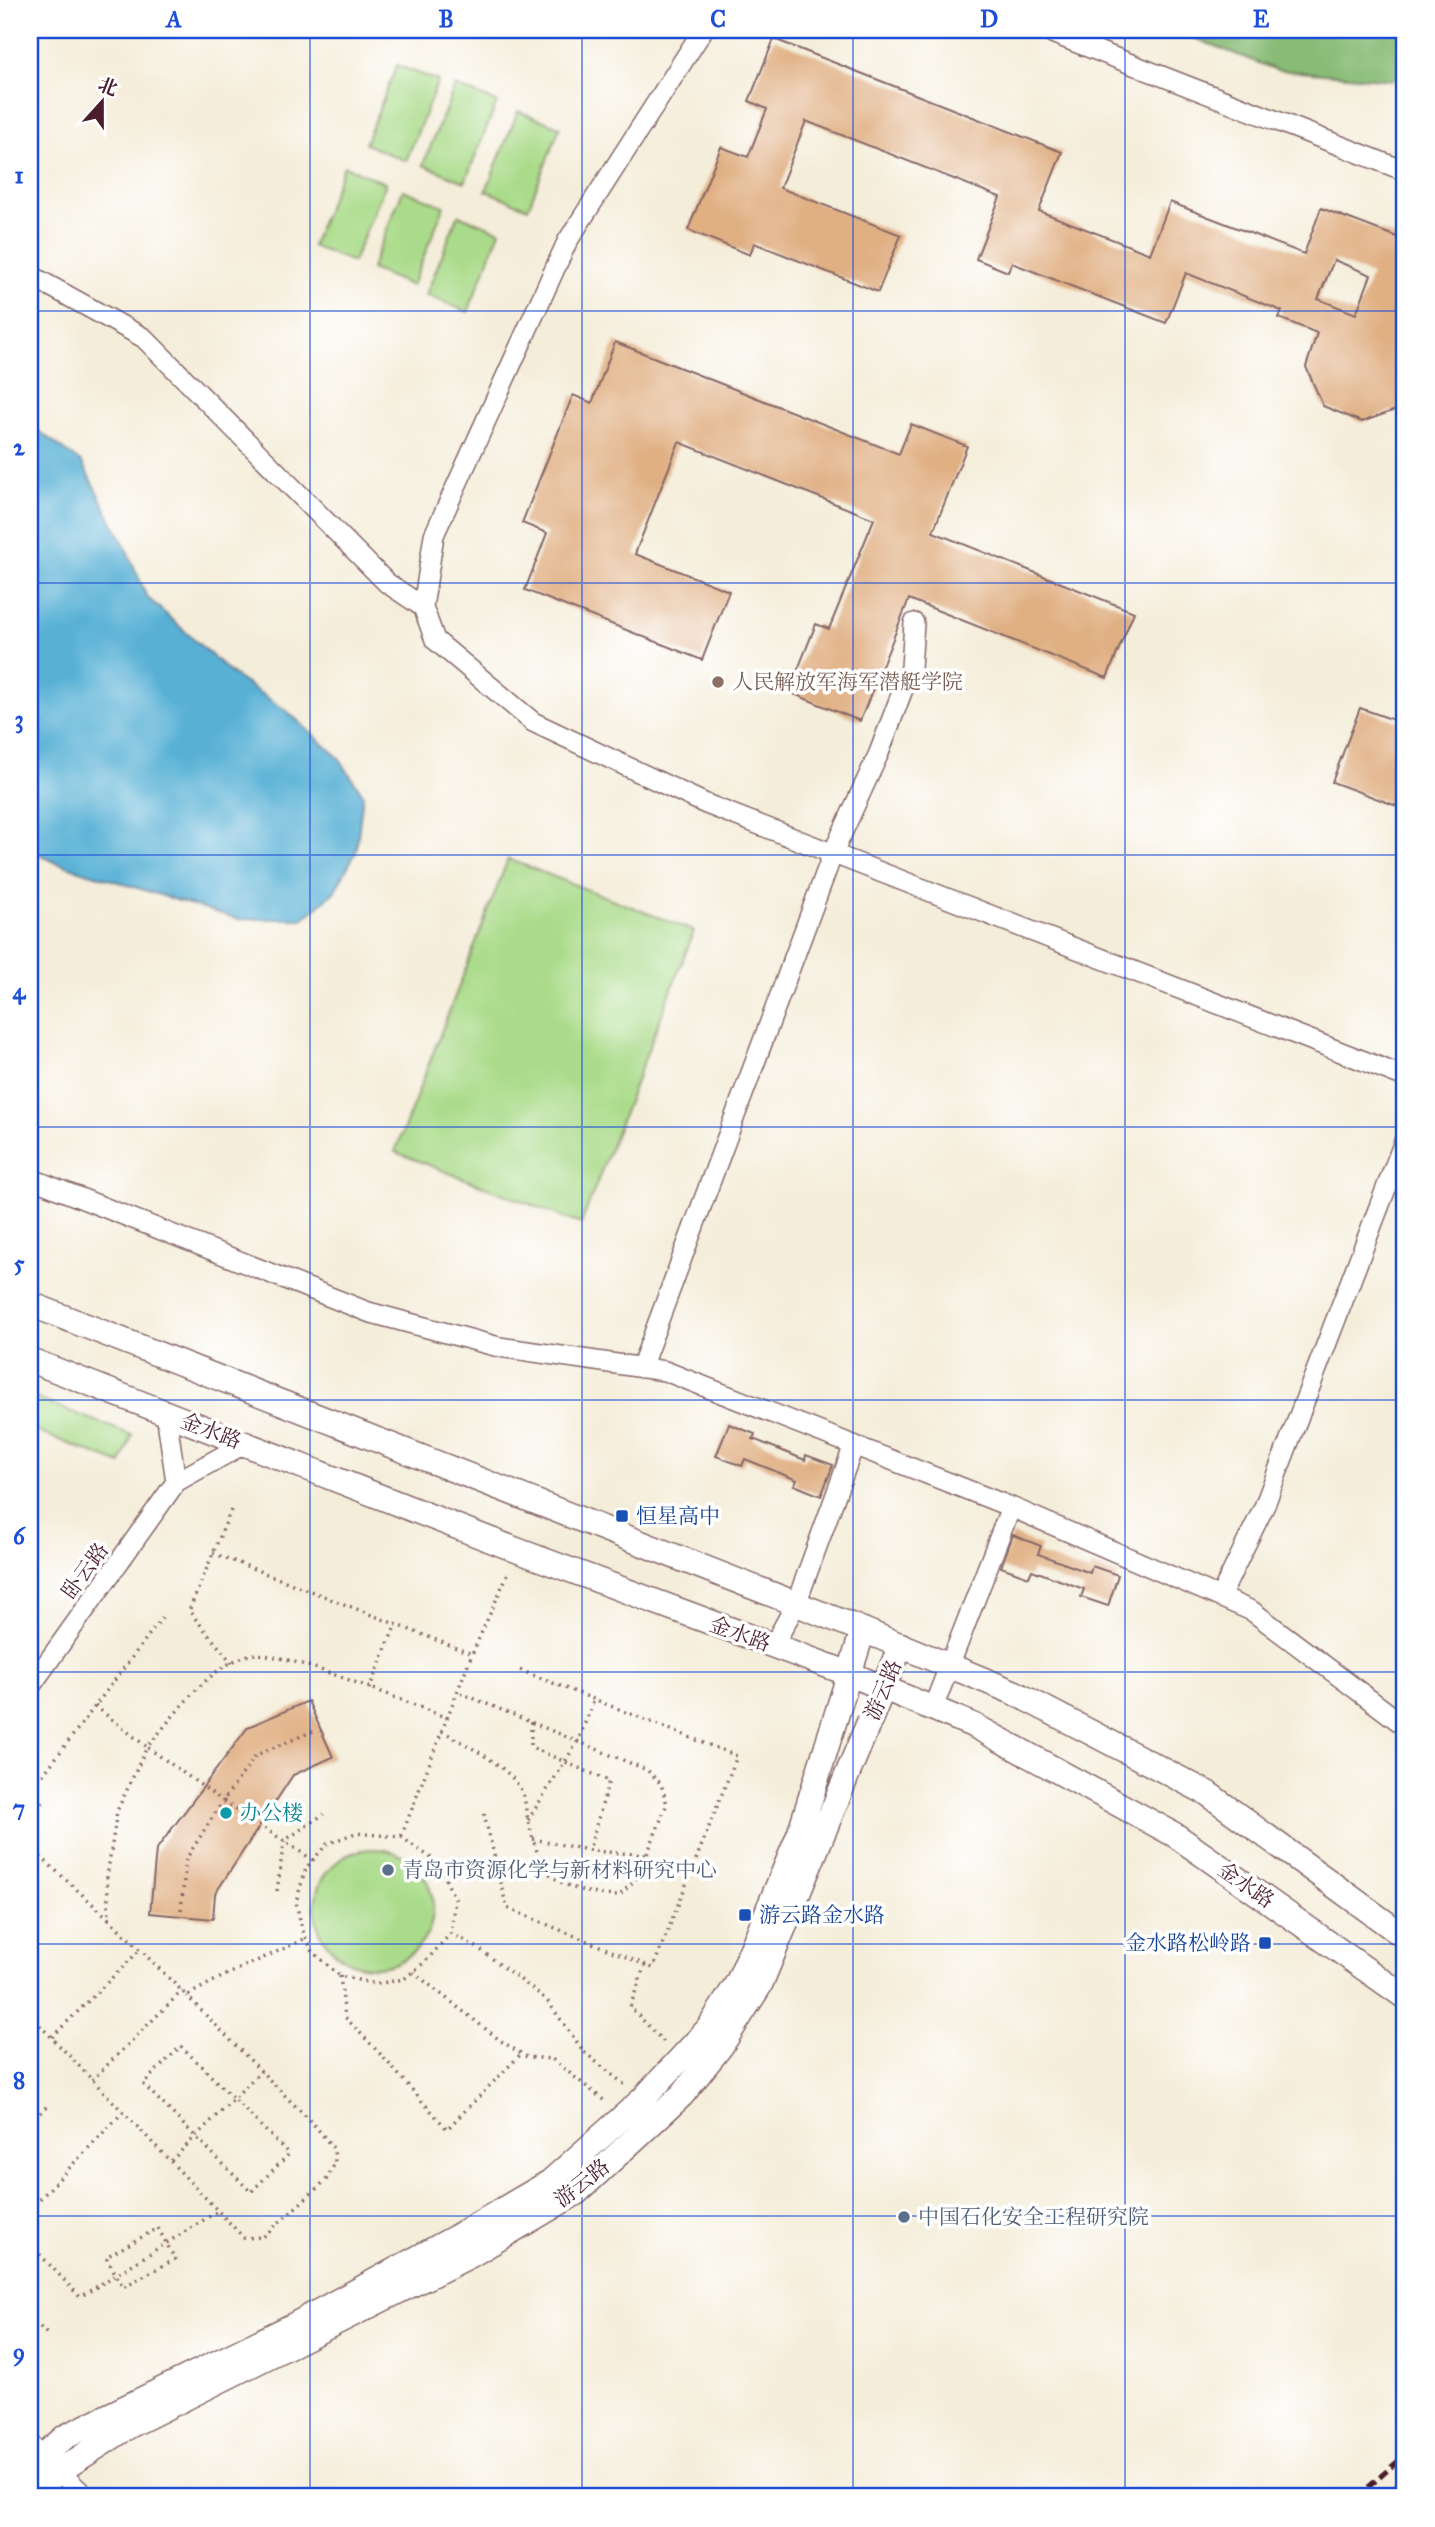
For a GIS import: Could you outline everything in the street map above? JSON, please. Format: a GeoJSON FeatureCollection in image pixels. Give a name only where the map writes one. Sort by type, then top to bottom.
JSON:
{"type":"FeatureCollection","features":[{"type":"Feature","properties":{"kind":"main road"},"geometry":{"type":"LineString","coordinates":[[30,1304],[863,1630],[1013,1692],[1207,1793],[1405,1937]]}},
{"type":"Feature","properties":{"kind":"main road","name":"金水路"},"geometry":{"type":"LineString","coordinates":[[30,1360],[519,1551],[849,1674],[975,1726],[1175,1835],[1405,1997]]}},
{"type":"Feature","properties":{"kind":"main road","name":"游云路"},"geometry":{"type":"LineString","coordinates":[[30,2496],[40,2459],[65,2437],[292,2326],[456,2237],[550,2182],[643,2099],[709,2028],[738,1982],[799,1835],[863,1630]]}},
{"type":"Feature","properties":{"kind":"main road","name":"游云路"},"geometry":{"type":"LineString","coordinates":[[40,2459],[131,2426],[471,2255],[576,2193],[630,2145],[682,2095],[721,2046],[760,1985],[901,1645]]}},
{"type":"Feature","properties":{"kind":"street"},"geometry":{"type":"LineString","coordinates":[[703,30],[567,242],[434,535],[422,607],[435,640],[533,722],[706,804],[1405,1077]]}},
{"type":"Feature","properties":{"kind":"street"},"geometry":{"type":"LineString","coordinates":[[1044,30],[1405,171]]}},
{"type":"Feature","properties":{"kind":"street"},"geometry":{"type":"LineString","coordinates":[[30,275],[144,338],[387,583],[422,607]]}},
{"type":"Feature","properties":{"kind":"street"},"geometry":{"type":"LineString","coordinates":[[641,1368],[833,853],[879,752],[911,668],[914,623]]}},
{"type":"Feature","properties":{"kind":"street"},"geometry":{"type":"LineString","coordinates":[[1220,1597],[1264,1507],[1405,1139]]}},
{"type":"Feature","properties":{"kind":"street"},"geometry":{"type":"LineString","coordinates":[[30,1178],[368,1312],[499,1347],[665,1371],[1011,1507],[1252,1611],[1405,1726]]}},
{"type":"Feature","properties":{"kind":"street"},"geometry":{"type":"LineString","coordinates":[[166,1413],[176,1482]]}},
{"type":"Feature","properties":{"kind":"street","name":"卧云路"},"geometry":{"type":"LineString","coordinates":[[30,1687],[176,1482],[244,1444]]}},
{"type":"Feature","properties":{"kind":"street"},"geometry":{"type":"LineString","coordinates":[[773,1646],[796,1604],[854,1445]]}},
{"type":"Feature","properties":{"kind":"street"},"geometry":{"type":"LineString","coordinates":[[933,1709],[1011,1507]]}},
{"type":"Feature","properties":{"kind":"street"},"geometry":{"type":"LineString","coordinates":[[40,2459],[86,2497]]}},
{"type":"Feature","properties":{"kind":"path"},"geometry":{"type":"LineString","coordinates":[[231,1510],[189,1611],[233,1664]]}},
{"type":"Feature","properties":{"kind":"path"},"geometry":{"type":"LineString","coordinates":[[401,1837],[472,1654],[519,1551]]}},
{"type":"Feature","properties":{"kind":"path"},"geometry":{"type":"LineString","coordinates":[[213,1553],[472,1654]]}},
{"type":"Feature","properties":{"kind":"path"},"geometry":{"type":"LineString","coordinates":[[30,1817],[42,1803],[30,1793],[164,1615]]}},
{"type":"Feature","properties":{"kind":"path"},"geometry":{"type":"LineString","coordinates":[[369,1689],[396,1624]]}},
{"type":"Feature","properties":{"kind":"path"},"geometry":{"type":"LineString","coordinates":[[109,1919],[107,1878],[117,1811],[147,1747],[213,1674],[251,1654],[297,1662],[447,1718]]}},
{"type":"Feature","properties":{"kind":"path"},"geometry":{"type":"LineString","coordinates":[[484,1814],[507,1908],[653,1968],[737,1756],[520,1670]]}},
{"type":"Feature","properties":{"kind":"path"},"geometry":{"type":"LineString","coordinates":[[442,1731],[485,1756],[507,1774],[522,1792],[533,1839],[548,1872],[565,1884],[599,1895],[619,1896],[638,1877],[667,1804],[661,1784],[647,1770],[458,1692]]}},
{"type":"Feature","properties":{"kind":"path"},"geometry":{"type":"LineString","coordinates":[[528,1820],[578,1741],[594,1699]]}},
{"type":"Feature","properties":{"kind":"path"},"geometry":{"type":"LineString","coordinates":[[95,1706],[223,1801],[313,1860]]}},
{"type":"Feature","properties":{"kind":"path"},"geometry":{"type":"LineString","coordinates":[[531,1722],[531,1747],[609,1781],[589,1850]]}},
{"type":"Feature","properties":{"kind":"path"},"geometry":{"type":"LineString","coordinates":[[181,1910],[186,1859],[223,1801],[257,1755],[316,1730]]}},
{"type":"Feature","properties":{"kind":"path"},"geometry":{"type":"LineString","coordinates":[[277,1891],[284,1841],[324,1814]]}},
{"type":"Feature","properties":{"kind":"path"},"geometry":{"type":"LineString","coordinates":[[355,1833],[401,1837],[437,1862],[455,1899],[451,1933],[404,1979],[376,1984],[340,1976],[313,1952],[302,1929],[296,1902],[306,1868],[327,1844],[355,1833]]}},
{"type":"Feature","properties":{"kind":"path"},"geometry":{"type":"LineString","coordinates":[[533,1839],[589,1850],[647,1855]]}},
{"type":"Feature","properties":{"kind":"path"},"geometry":{"type":"LineString","coordinates":[[30,1847],[109,1919],[261,2071],[334,2149],[335,2163],[326,2180],[263,2237],[244,2238],[31,2018]]}},
{"type":"Feature","properties":{"kind":"path"},"geometry":{"type":"LineString","coordinates":[[451,1933],[478,1948],[546,1999],[584,2052],[643,2099]]}},
{"type":"Feature","properties":{"kind":"path"},"geometry":{"type":"LineString","coordinates":[[187,1996],[222,1975],[269,1957],[306,1938]]}},
{"type":"Feature","properties":{"kind":"path"},"geometry":{"type":"LineString","coordinates":[[51,2037],[140,1950]]}},
{"type":"Feature","properties":{"kind":"path"},"geometry":{"type":"LineString","coordinates":[[645,1965],[630,2007],[681,2059]]}},
{"type":"Feature","properties":{"kind":"path"},"geometry":{"type":"LineString","coordinates":[[413,1972],[500,2041],[527,2057],[552,2059],[624,2116]]}},
{"type":"Feature","properties":{"kind":"path"},"geometry":{"type":"LineString","coordinates":[[340,1976],[345,2017],[447,2129],[521,2054]]}},
{"type":"Feature","properties":{"kind":"path"},"geometry":{"type":"LineString","coordinates":[[92,2080],[182,1991]]}},
{"type":"Feature","properties":{"kind":"path"},"geometry":{"type":"LineString","coordinates":[[181,2046],[234,2099],[289,2154],[251,2192],[143,2084],[181,2046]]}},
{"type":"Feature","properties":{"kind":"path"},"geometry":{"type":"LineString","coordinates":[[171,2162],[261,2071]]}},
{"type":"Feature","properties":{"kind":"path"},"geometry":{"type":"LineString","coordinates":[[30,2123],[49,2104]]}},
{"type":"Feature","properties":{"kind":"path"},"geometry":{"type":"LineString","coordinates":[[30,2209],[123,2112]]}},
{"type":"Feature","properties":{"kind":"path"},"geometry":{"type":"LineString","coordinates":[[30,2244],[80,2297],[218,2211]]}},
{"type":"Feature","properties":{"kind":"path"},"geometry":{"type":"LineString","coordinates":[[158,2228],[166,2243],[175,2259],[123,2287],[106,2257],[158,2228]]}},
{"type":"Feature","properties":{"kind":"path"},"geometry":{"type":"LineString","coordinates":[[30,2258],[37,2251]]}},
{"type":"Feature","properties":{"kind":"path"},"geometry":{"type":"LineString","coordinates":[[30,2317],[48,2335]]}},
{"type":"Feature","properties":{"kind":"green space"},"geometry":{"type":"Polygon","coordinates":[[[1173,30],[1405,30],[1405,81],[1277,70],[1173,30]]]}},
{"type":"Feature","properties":{"kind":"green space"},"geometry":{"type":"Polygon","coordinates":[[[397,65],[438,81],[406,161],[365,144],[397,65]]]}},
{"type":"Feature","properties":{"kind":"green space"},"geometry":{"type":"Polygon","coordinates":[[[455,86],[497,102],[465,182],[423,165],[455,86]]]}},
{"type":"Feature","properties":{"kind":"green space"},"geometry":{"type":"Polygon","coordinates":[[[518,111],[560,127],[528,208],[486,191],[518,111]]]}},
{"type":"Feature","properties":{"kind":"green space"},"geometry":{"type":"Polygon","coordinates":[[[344,166],[386,183],[353,262],[312,246],[344,166]]]}},
{"type":"Feature","properties":{"kind":"green space"},"geometry":{"type":"Polygon","coordinates":[[[403,190],[444,206],[412,286],[371,269],[403,190]]]}},
{"type":"Feature","properties":{"kind":"green space"},"geometry":{"type":"Polygon","coordinates":[[[458,215],[500,231],[468,312],[426,295],[458,215]]]}},
{"type":"Feature","properties":{"kind":"green space"},"geometry":{"type":"Polygon","coordinates":[[[508,859],[694,931],[581,1224],[395,1152],[508,859]]]}},
{"type":"Feature","properties":{"kind":"green space"},"geometry":{"type":"Polygon","coordinates":[[[30,1396],[132,1435],[121,1464],[30,1429],[30,1396]]]}},
{"type":"Feature","properties":{"kind":"green space"},"geometry":{"type":"Polygon","coordinates":[[[374,1849],[397,1853],[416,1866],[429,1885],[433,1908],[429,1931],[416,1950],[397,1963],[374,1967],[351,1963],[332,1950],[319,1931],[315,1908],[319,1885],[332,1866],[351,1853],[374,1849]]]}},
{"type":"Feature","properties":{"kind":"water"},"geometry":{"type":"Polygon","coordinates":[[[30,428],[36,429],[82,463],[125,546],[147,597],[233,675],[287,711],[339,758],[363,795],[356,852],[334,892],[303,919],[237,919],[57,863],[30,850],[30,428]]]}},
{"type":"Feature","properties":{"kind":"building"},"geometry":{"type":"Polygon","coordinates":[[[774,39],[1062,152],[1039,211],[1150,254],[1170,202],[1304,254],[1321,208],[1405,240],[1405,397],[1401,408],[1362,422],[1323,406],[1306,367],[1317,333],[1279,318],[1282,311],[1186,273],[1166,323],[1012,263],[1008,272],[976,259],[1000,197],[806,121],[780,188],[901,235],[878,292],[754,243],[750,255],[688,230],[721,147],[748,157],[767,109],[749,101],[774,39]],[[1334,260],[1318,299],[1356,314],[1371,275],[1334,260]]]}},
{"type":"Feature","properties":{"kind":"building"},"geometry":{"type":"Polygon","coordinates":[[[615,342],[899,454],[911,424],[967,446],[933,532],[1134,612],[1107,678],[909,599],[860,721],[789,692],[816,624],[829,629],[874,519],[679,442],[635,554],[729,591],[702,660],[525,590],[547,533],[522,523],[573,395],[592,403],[615,342]]]}},
{"type":"Feature","properties":{"kind":"building"},"geometry":{"type":"Polygon","coordinates":[[[1360,708],[1405,724],[1405,809],[1332,782],[1360,708]]]}},
{"type":"Feature","properties":{"kind":"building"},"geometry":{"type":"Polygon","coordinates":[[[729,1424],[755,1434],[753,1439],[805,1460],[806,1455],[833,1465],[821,1496],[794,1485],[797,1480],[745,1459],[742,1466],[716,1456],[729,1424]]]}},
{"type":"Feature","properties":{"kind":"building"},"geometry":{"type":"Polygon","coordinates":[[[1013,1535],[1041,1546],[1038,1554],[1090,1573],[1092,1566],[1118,1575],[1108,1606],[1081,1597],[1084,1589],[1032,1570],[1029,1577],[1001,1567],[1013,1535]]]}},
{"type":"Feature","properties":{"kind":"building","name":"办公楼"},"geometry":{"type":"Polygon","coordinates":[[[308,1701],[333,1757],[293,1775],[215,1894],[213,1919],[150,1913],[156,1850],[248,1727],[308,1701]]]}},
{"type":"Feature","properties":{"kind":"railway"},"geometry":{"type":"LineString","coordinates":[[1357,2497],[1405,2455]]}},
{"type":"Feature","properties":{"kind":"railway"},"geometry":{"type":"LineString","coordinates":[[1383,2497],[1405,2478]]}},
{"type":"Feature","properties":{"kind":"place","name":"人民解放军海军潜艇学院"},"geometry":{"type":"Point","coordinates":[718,682]}},
{"type":"Feature","properties":{"kind":"place","name":"恒星高中"},"geometry":{"type":"Point","coordinates":[622,1516]}},
{"type":"Feature","properties":{"kind":"place","name":"办公楼"},"geometry":{"type":"Point","coordinates":[226,1813]}},
{"type":"Feature","properties":{"kind":"place","name":"青岛市资源化学与新材料研究中心"},"geometry":{"type":"Point","coordinates":[388,1870]}},
{"type":"Feature","properties":{"kind":"place","name":"游云路金水路"},"geometry":{"type":"Point","coordinates":[745,1915]}},
{"type":"Feature","properties":{"kind":"place","name":"金水路松岭路"},"geometry":{"type":"Point","coordinates":[1265,1943]}},
{"type":"Feature","properties":{"kind":"place","name":"中国石化安全工程研究院"},"geometry":{"type":"Point","coordinates":[904,2217]}}]}
